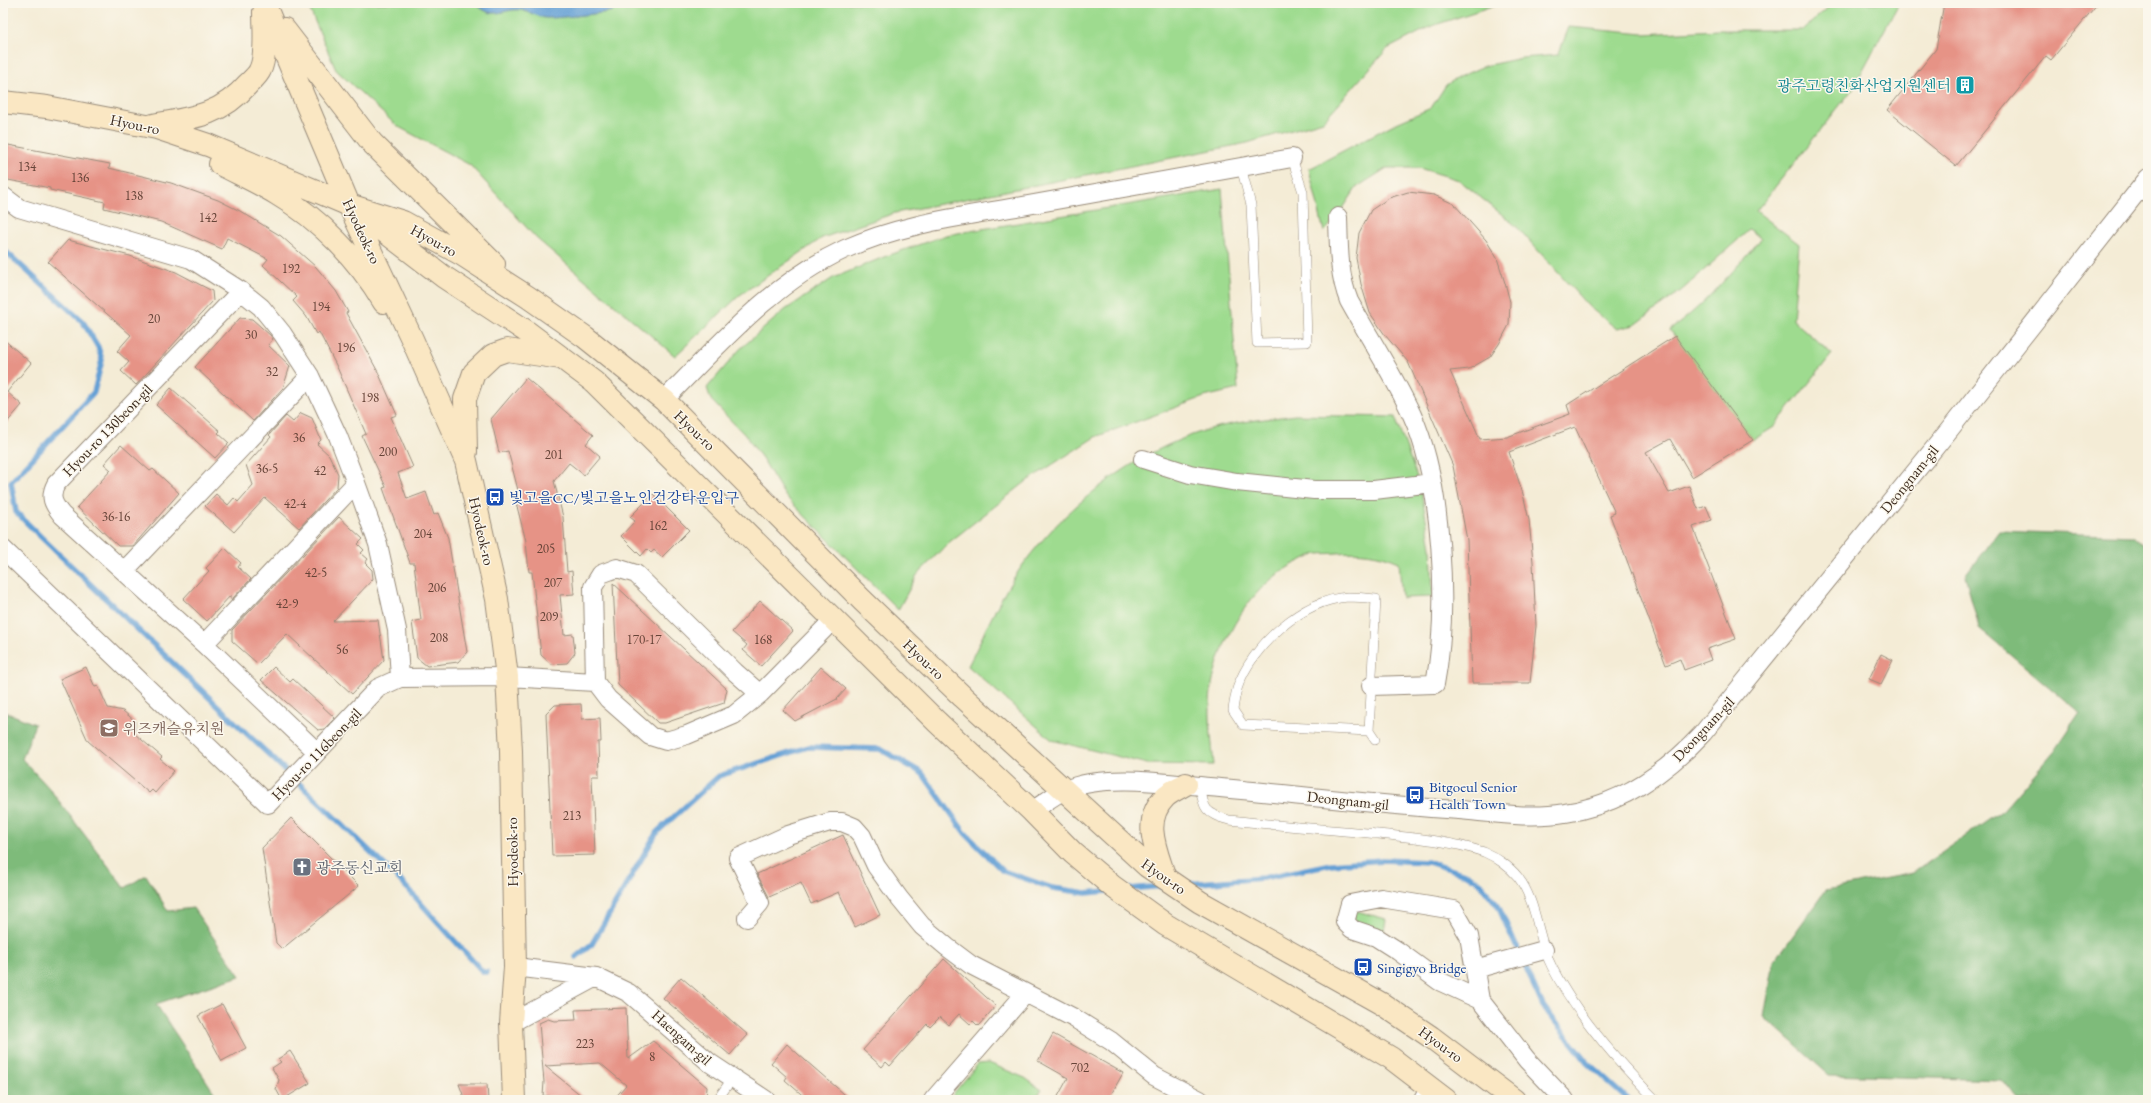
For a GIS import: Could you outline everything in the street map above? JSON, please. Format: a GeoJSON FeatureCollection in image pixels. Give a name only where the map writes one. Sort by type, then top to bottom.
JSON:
{"type":"FeatureCollection","features":[{"type":"Feature","properties":{"kind":"main road"},"geometry":{"type":"LineString","coordinates":[[148,126],[203,116],[218,109],[243,90],[260,70],[264,44],[264,3]]}},
{"type":"Feature","properties":{"kind":"main road"},"geometry":{"type":"LineString","coordinates":[[264,3],[372,143],[528,297]]}},
{"type":"Feature","properties":{"kind":"main road","name":"Hyodeok-ro"},"geometry":{"type":"LineString","coordinates":[[264,3],[349,205],[412,339],[466,461],[497,599],[507,678],[511,751],[515,967],[511,1023],[514,1100]]}},
{"type":"Feature","properties":{"kind":"main road","name":"Hyou-ro"},"geometry":{"type":"LineString","coordinates":[[3,102],[47,107],[148,126],[208,145],[349,205],[402,222],[461,254],[528,297],[585,337],[664,400],[868,605],[1014,746],[1147,866],[1200,902],[1382,1004],[1437,1041],[1514,1100]]}},
{"type":"Feature","properties":{"kind":"main road"},"geometry":{"type":"LineString","coordinates":[[148,126],[278,195],[313,220],[349,255],[380,295],[425,371]]}},
{"type":"Feature","properties":{"kind":"main road","name":"Hyou-ro"},"geometry":{"type":"LineString","coordinates":[[349,205],[444,277],[526,331],[594,382],[620,406],[937,722],[1032,811],[1073,853],[1112,886],[1166,925],[1391,1058],[1433,1096]]}},
{"type":"Feature","properties":{"kind":"main road"},"geometry":{"type":"LineString","coordinates":[[466,461],[465,399],[474,373],[493,355],[507,350],[564,359]]}},
{"type":"Feature","properties":{"kind":"main road"},"geometry":{"type":"LineString","coordinates":[[1165,878],[1152,838],[1153,816],[1165,797],[1193,785]]}},
{"type":"Feature","properties":{"kind":"street"},"geometry":{"type":"LineString","coordinates":[[664,400],[762,302],[783,286],[845,249],[882,234],[941,220],[1292,158]]}},
{"type":"Feature","properties":{"kind":"street","name":"Deongnam-gil"},"geometry":{"type":"LineString","coordinates":[[1032,811],[1064,790],[1088,782],[1110,780],[1193,785],[1415,807],[1534,816],[1566,813],[1590,807],[1620,797],[1644,785],[1673,762],[1703,733],[1950,429],[2148,178]]}},
{"type":"Feature","properties":{"kind":"street"},"geometry":{"type":"LineString","coordinates":[[3,196],[18,208],[191,259],[241,291],[261,307],[310,376],[338,436],[356,483],[378,544],[397,630],[400,678]]}},
{"type":"Feature","properties":{"kind":"street"},"geometry":{"type":"LineString","coordinates":[[1338,216],[1339,263],[1343,286],[1349,301],[1412,416],[1432,483],[1441,566],[1440,655],[1435,684],[1371,686]]}},
{"type":"Feature","properties":{"kind":"street","name":"Hyou-ro 130beon-gil"},"geometry":{"type":"LineString","coordinates":[[241,291],[56,484],[51,496],[53,504],[62,515],[204,644],[312,757]]}},
{"type":"Feature","properties":{"kind":"street"},"geometry":{"type":"LineString","coordinates":[[124,571],[310,376]]}},
{"type":"Feature","properties":{"kind":"street"},"geometry":{"type":"LineString","coordinates":[[1143,459],[1196,475],[1238,482],[1314,490],[1374,490],[1432,483]]}},
{"type":"Feature","properties":{"kind":"street"},"geometry":{"type":"LineString","coordinates":[[204,644],[356,483]]}},
{"type":"Feature","properties":{"kind":"street","name":"Hyou-ro 116beon-gil"},"geometry":{"type":"LineString","coordinates":[[3,549],[268,804],[378,688],[400,678],[507,678],[596,682]]}},
{"type":"Feature","properties":{"kind":"street"},"geometry":{"type":"LineString","coordinates":[[760,694],[735,672],[636,574],[617,568],[601,574],[593,587],[596,682],[608,699],[650,736],[666,741],[688,735],[734,715],[760,694],[833,620]]}},
{"type":"Feature","properties":{"kind":"street"},"geometry":{"type":"LineString","coordinates":[[747,918],[760,903],[738,858],[806,829],[830,822],[842,822],[854,827],[862,836],[876,866],[899,898],[922,926],[971,965],[1074,1018],[1111,1041],[1154,1076],[1200,1100]]}},
{"type":"Feature","properties":{"kind":"street"},"geometry":{"type":"LineString","coordinates":[[1480,1000],[1469,936],[1454,910],[1381,898],[1350,904],[1345,922],[1352,929],[1376,937],[1421,966],[1439,981],[1480,1000],[1527,1060],[1565,1100]]}},
{"type":"Feature","properties":{"kind":"street"},"geometry":{"type":"LineString","coordinates":[[1475,969],[1539,952]]}},
{"type":"Feature","properties":{"kind":"street","name":"Haengam-gil"},"geometry":{"type":"LineString","coordinates":[[515,967],[596,977],[630,993],[642,1001],[710,1063],[732,1079],[766,1100]]}},
{"type":"Feature","properties":{"kind":"street"},"geometry":{"type":"LineString","coordinates":[[511,1023],[596,977]]}},
{"type":"Feature","properties":{"kind":"street"},"geometry":{"type":"LineString","coordinates":[[933,1100],[1025,994]]}},
{"type":"Feature","properties":{"kind":"lane"},"geometry":{"type":"LineString","coordinates":[[1240,167],[1251,205],[1257,343],[1307,342],[1302,192],[1292,158]]}},
{"type":"Feature","properties":{"kind":"lane"},"geometry":{"type":"LineString","coordinates":[[1369,732],[1243,725],[1233,710],[1237,689],[1252,660],[1271,636],[1296,616],[1320,605],[1347,597],[1376,598],[1369,732],[1376,740]]}},
{"type":"Feature","properties":{"kind":"lane"},"geometry":{"type":"LineString","coordinates":[[1193,785],[1205,809],[1211,815],[1229,820],[1404,837],[1465,847],[1485,853],[1503,863],[1518,877],[1534,913],[1539,952],[1552,967],[1574,1003],[1624,1068],[1656,1100]]}},
{"type":"Feature","properties":{"kind":"lane"},"geometry":{"type":"LineString","coordinates":[[718,1100],[732,1079]]}},
{"type":"Feature","properties":{"kind":"green space"},"geometry":{"type":"Polygon","coordinates":[[[307,3],[1501,3],[1432,26],[1387,49],[1323,121],[1247,143],[895,213],[822,238],[740,295],[675,356],[536,238],[470,165],[397,126],[336,70],[307,3]]]}},
{"type":"Feature","properties":{"kind":"green space"},"geometry":{"type":"Polygon","coordinates":[[[1833,3],[1899,3],[1852,90],[1756,211],[1799,244],[1793,320],[1832,354],[1774,427],[1753,440],[1670,330],[1707,299],[1761,239],[1750,229],[1682,290],[1635,325],[1617,329],[1589,307],[1516,226],[1459,180],[1419,168],[1387,168],[1357,187],[1338,216],[1324,232],[1309,169],[1392,125],[1431,108],[1446,85],[1459,77],[1484,66],[1522,58],[1558,55],[1569,27],[1643,34],[1718,30],[1803,30],[1833,3]]]}},
{"type":"Feature","properties":{"kind":"green space"},"geometry":{"type":"Polygon","coordinates":[[[1222,189],[1238,389],[1204,397],[1095,437],[1027,481],[947,544],[917,575],[898,610],[785,496],[762,458],[745,435],[711,400],[707,388],[740,349],[785,310],[833,278],[884,257],[946,235],[1222,189]]]}},
{"type":"Feature","properties":{"kind":"green space"},"geometry":{"type":"Polygon","coordinates":[[[1295,415],[1395,417],[1420,485],[1431,547],[1433,597],[1402,598],[1399,562],[1368,553],[1345,552],[1316,554],[1281,572],[1255,595],[1244,609],[1227,639],[1220,656],[1212,683],[1210,706],[1214,765],[1147,764],[1052,740],[968,666],[998,604],[1021,568],[1042,541],[1066,516],[1093,492],[1121,471],[1152,453],[1183,439],[1214,428],[1295,415]]]}},
{"type":"Feature","properties":{"kind":"green space"},"geometry":{"type":"Polygon","coordinates":[[[1999,531],[2134,536],[2148,549],[2148,1100],[2018,1100],[2002,1080],[1829,1075],[1764,1017],[1774,962],[1826,890],[1913,873],[2003,810],[2055,750],[2080,713],[1979,628],[1965,575],[1999,531]]]}},
{"type":"Feature","properties":{"kind":"green space"},"geometry":{"type":"Polygon","coordinates":[[[3,711],[35,724],[22,759],[49,788],[125,888],[146,875],[168,911],[193,908],[240,976],[156,1004],[219,1100],[3,1100],[3,711]]]}},
{"type":"Feature","properties":{"kind":"green space"},"geometry":{"type":"Polygon","coordinates":[[[1353,910],[1386,919],[1384,932],[1355,922],[1353,910]]]}},
{"type":"Feature","properties":{"kind":"green space"},"geometry":{"type":"Polygon","coordinates":[[[989,1063],[1025,1078],[1042,1090],[1034,1100],[948,1100],[978,1064],[989,1063]]]}},
{"type":"Feature","properties":{"kind":"water"},"geometry":{"type":"Polygon","coordinates":[[[475,3],[617,3],[613,11],[568,17],[545,18],[521,10],[498,13],[488,12],[475,3]]]}},
{"type":"Feature","properties":{"kind":"building","name":"광주고령친화산업지원센터"},"geometry":{"type":"Polygon","coordinates":[[[1944,3],[2098,3],[2051,60],[2046,56],[1956,166],[1887,110],[1936,49],[1944,3]]]}},
{"type":"Feature","properties":{"kind":"building"},"geometry":{"type":"Polygon","coordinates":[[[3,144],[110,164],[109,168],[171,183],[218,200],[240,211],[281,236],[316,267],[336,291],[348,312],[346,313],[378,372],[397,415],[391,417],[413,467],[398,473],[407,499],[426,492],[434,515],[438,513],[448,538],[467,652],[458,662],[427,666],[417,658],[412,622],[421,620],[414,563],[410,563],[383,488],[386,487],[362,436],[366,434],[337,367],[319,332],[316,334],[306,316],[293,301],[297,297],[263,265],[268,259],[227,238],[222,249],[161,222],[104,208],[105,202],[50,190],[50,188],[3,179],[3,144]]]}},
{"type":"Feature","properties":{"kind":"building"},"geometry":{"type":"Polygon","coordinates":[[[1408,192],[1434,195],[1454,204],[1486,240],[1497,258],[1505,283],[1510,302],[1509,325],[1499,344],[1490,357],[1469,369],[1450,371],[1480,439],[1507,437],[1570,414],[1567,405],[1675,336],[1753,440],[1692,477],[1670,439],[1646,452],[1669,493],[1689,486],[1698,509],[1706,506],[1712,520],[1693,527],[1736,639],[1707,649],[1711,660],[1684,670],[1680,659],[1666,665],[1610,515],[1615,513],[1575,427],[1509,452],[1523,494],[1529,520],[1533,562],[1536,626],[1530,683],[1472,683],[1467,540],[1453,466],[1408,362],[1385,335],[1370,313],[1361,284],[1356,258],[1359,233],[1371,210],[1389,198],[1408,192]]]}},
{"type":"Feature","properties":{"kind":"building"},"geometry":{"type":"Polygon","coordinates":[[[68,240],[130,256],[176,272],[212,291],[213,301],[136,385],[121,371],[129,362],[117,351],[131,335],[48,262],[68,240]]]}},
{"type":"Feature","properties":{"kind":"building"},"geometry":{"type":"Polygon","coordinates":[[[240,318],[252,319],[271,336],[273,339],[268,345],[290,366],[283,388],[253,421],[195,367],[240,318]]]}},
{"type":"Feature","properties":{"kind":"building"},"geometry":{"type":"Polygon","coordinates":[[[3,339],[31,363],[7,392],[22,405],[3,427],[3,339]]]}},
{"type":"Feature","properties":{"kind":"building"},"geometry":{"type":"Polygon","coordinates":[[[526,378],[593,435],[586,444],[600,456],[584,475],[569,463],[554,481],[563,517],[567,572],[572,571],[574,594],[560,595],[564,635],[573,634],[575,653],[567,663],[551,664],[541,655],[532,572],[529,572],[526,541],[515,499],[520,498],[508,451],[499,453],[491,419],[526,378]]]}},
{"type":"Feature","properties":{"kind":"building"},"geometry":{"type":"Polygon","coordinates":[[[171,388],[220,431],[218,433],[229,443],[215,458],[156,405],[171,388]]]}},
{"type":"Feature","properties":{"kind":"building"},"geometry":{"type":"Polygon","coordinates":[[[301,413],[312,418],[321,440],[317,444],[329,455],[338,474],[337,487],[299,528],[265,498],[234,532],[205,506],[216,494],[228,505],[234,498],[238,502],[253,485],[246,465],[271,437],[269,435],[286,416],[293,422],[301,413]]]}},
{"type":"Feature","properties":{"kind":"building"},"geometry":{"type":"Polygon","coordinates":[[[121,445],[150,471],[153,469],[179,493],[133,546],[118,546],[77,507],[111,470],[104,464],[121,445]]]}},
{"type":"Feature","properties":{"kind":"building"},"geometry":{"type":"Polygon","coordinates":[[[653,494],[689,530],[662,557],[654,550],[651,553],[647,549],[641,556],[621,536],[635,521],[630,517],[653,494]]]}},
{"type":"Feature","properties":{"kind":"building"},"geometry":{"type":"Polygon","coordinates":[[[339,517],[363,539],[358,544],[364,550],[361,553],[368,559],[365,563],[372,570],[373,579],[333,621],[378,620],[384,660],[352,694],[287,634],[258,664],[232,641],[232,630],[339,517]]]}},
{"type":"Feature","properties":{"kind":"building"},"geometry":{"type":"Polygon","coordinates":[[[225,548],[241,563],[238,567],[251,579],[231,600],[231,595],[207,621],[183,599],[209,571],[206,568],[225,548]]]}},
{"type":"Feature","properties":{"kind":"building"},"geometry":{"type":"Polygon","coordinates":[[[613,583],[727,689],[724,703],[665,723],[658,723],[618,685],[613,583]]]}},
{"type":"Feature","properties":{"kind":"building"},"geometry":{"type":"Polygon","coordinates":[[[760,601],[793,631],[761,666],[743,650],[747,645],[732,632],[760,601]]]}},
{"type":"Feature","properties":{"kind":"building"},"geometry":{"type":"Polygon","coordinates":[[[1881,654],[1893,660],[1881,684],[1869,679],[1881,654]]]}},
{"type":"Feature","properties":{"kind":"building","name":"위즈캐슬유치원"},"geometry":{"type":"Polygon","coordinates":[[[86,667],[95,687],[98,686],[108,708],[123,711],[135,721],[135,734],[162,757],[160,759],[174,771],[155,793],[152,790],[149,793],[88,741],[60,679],[86,667]]]}},
{"type":"Feature","properties":{"kind":"building"},"geometry":{"type":"Polygon","coordinates":[[[274,667],[290,682],[293,679],[335,718],[324,729],[318,730],[261,680],[274,667]]]}},
{"type":"Feature","properties":{"kind":"building"},"geometry":{"type":"Polygon","coordinates":[[[821,667],[846,689],[837,699],[795,721],[783,710],[821,667]]]}},
{"type":"Feature","properties":{"kind":"building"},"geometry":{"type":"Polygon","coordinates":[[[581,704],[582,719],[600,718],[601,742],[598,742],[599,776],[592,776],[595,855],[552,856],[546,714],[555,705],[581,704]]]}},
{"type":"Feature","properties":{"kind":"building","name":"광주동신교회"},"geometry":{"type":"Polygon","coordinates":[[[291,818],[359,886],[282,949],[276,943],[262,848],[291,818]]]}},
{"type":"Feature","properties":{"kind":"building"},"geometry":{"type":"Polygon","coordinates":[[[843,835],[880,915],[855,927],[839,892],[811,904],[801,883],[769,897],[757,874],[843,835]]]}},
{"type":"Feature","properties":{"kind":"building"},"geometry":{"type":"Polygon","coordinates":[[[944,959],[996,1006],[978,1026],[973,1021],[970,1024],[959,1014],[949,1025],[940,1017],[930,1027],[927,1024],[890,1066],[886,1062],[882,1067],[863,1050],[944,959]]]}},
{"type":"Feature","properties":{"kind":"building"},"geometry":{"type":"Polygon","coordinates":[[[681,977],[748,1035],[730,1055],[663,998],[681,977]]]}},
{"type":"Feature","properties":{"kind":"building"},"geometry":{"type":"Polygon","coordinates":[[[222,1004],[246,1048],[222,1061],[198,1016],[222,1004]]]}},
{"type":"Feature","properties":{"kind":"building"},"geometry":{"type":"Polygon","coordinates":[[[626,1008],[628,1059],[653,1041],[707,1087],[706,1100],[613,1100],[626,1085],[600,1063],[545,1066],[587,1100],[558,1100],[554,1096],[543,1096],[544,1082],[539,1023],[548,1019],[554,1021],[576,1020],[575,1010],[626,1008]]]}},
{"type":"Feature","properties":{"kind":"building"},"geometry":{"type":"Polygon","coordinates":[[[1053,1034],[1123,1073],[1108,1100],[1056,1100],[1068,1078],[1038,1061],[1053,1034]]]}},
{"type":"Feature","properties":{"kind":"building"},"geometry":{"type":"Polygon","coordinates":[[[787,1044],[851,1100],[808,1100],[785,1080],[787,1077],[771,1063],[787,1044]]]}},
{"type":"Feature","properties":{"kind":"building"},"geometry":{"type":"Polygon","coordinates":[[[290,1051],[310,1083],[282,1100],[276,1089],[279,1080],[272,1068],[281,1062],[278,1059],[290,1051]]]}},
{"type":"Feature","properties":{"kind":"building"},"geometry":{"type":"Polygon","coordinates":[[[459,1084],[487,1084],[488,1100],[465,1100],[459,1084]]]}},
{"type":"Feature","properties":{"kind":"waterway"},"geometry":{"type":"LineString","coordinates":[[3,249],[83,322],[98,347],[102,360],[94,392],[11,482],[16,512],[397,877],[483,972],[487,972]]}},
{"type":"Feature","properties":{"kind":"waterway"},"geometry":{"type":"LineString","coordinates":[[576,957],[592,944],[657,832],[719,776],[808,747],[880,749],[922,773],[965,833],[1003,871],[1052,888],[1086,893],[1108,891]]}},
{"type":"Feature","properties":{"kind":"waterway"},"geometry":{"type":"LineString","coordinates":[[1187,884],[1263,878],[1331,864],[1382,860],[1428,862],[1468,875],[1480,883],[1498,906],[1543,1006],[1587,1062],[1629,1100]]}},
{"type":"Feature","properties":{"kind":"waterway"},"geometry":{"type":"LineString","coordinates":[[1129,889],[1164,886]]}},
{"type":"Feature","properties":{"kind":"place","name":"광주고령친화산업지원센터"},"geometry":{"type":"Point","coordinates":[1965,85]}},
{"type":"Feature","properties":{"kind":"place","name":"빛고을CC/빛고을노인건강타운입구"},"geometry":{"type":"Point","coordinates":[495,497]}},
{"type":"Feature","properties":{"kind":"place","name":"위즈캐슬유치원"},"geometry":{"type":"Point","coordinates":[109,728]}},
{"type":"Feature","properties":{"kind":"place","name":"Bitgoeul Senior Health Town"},"geometry":{"type":"Point","coordinates":[1415,795]}},
{"type":"Feature","properties":{"kind":"place","name":"광주동신교회"},"geometry":{"type":"Point","coordinates":[302,867]}},
{"type":"Feature","properties":{"kind":"place","name":"Singigyo Bridge"},"geometry":{"type":"Point","coordinates":[1363,967]}}]}
